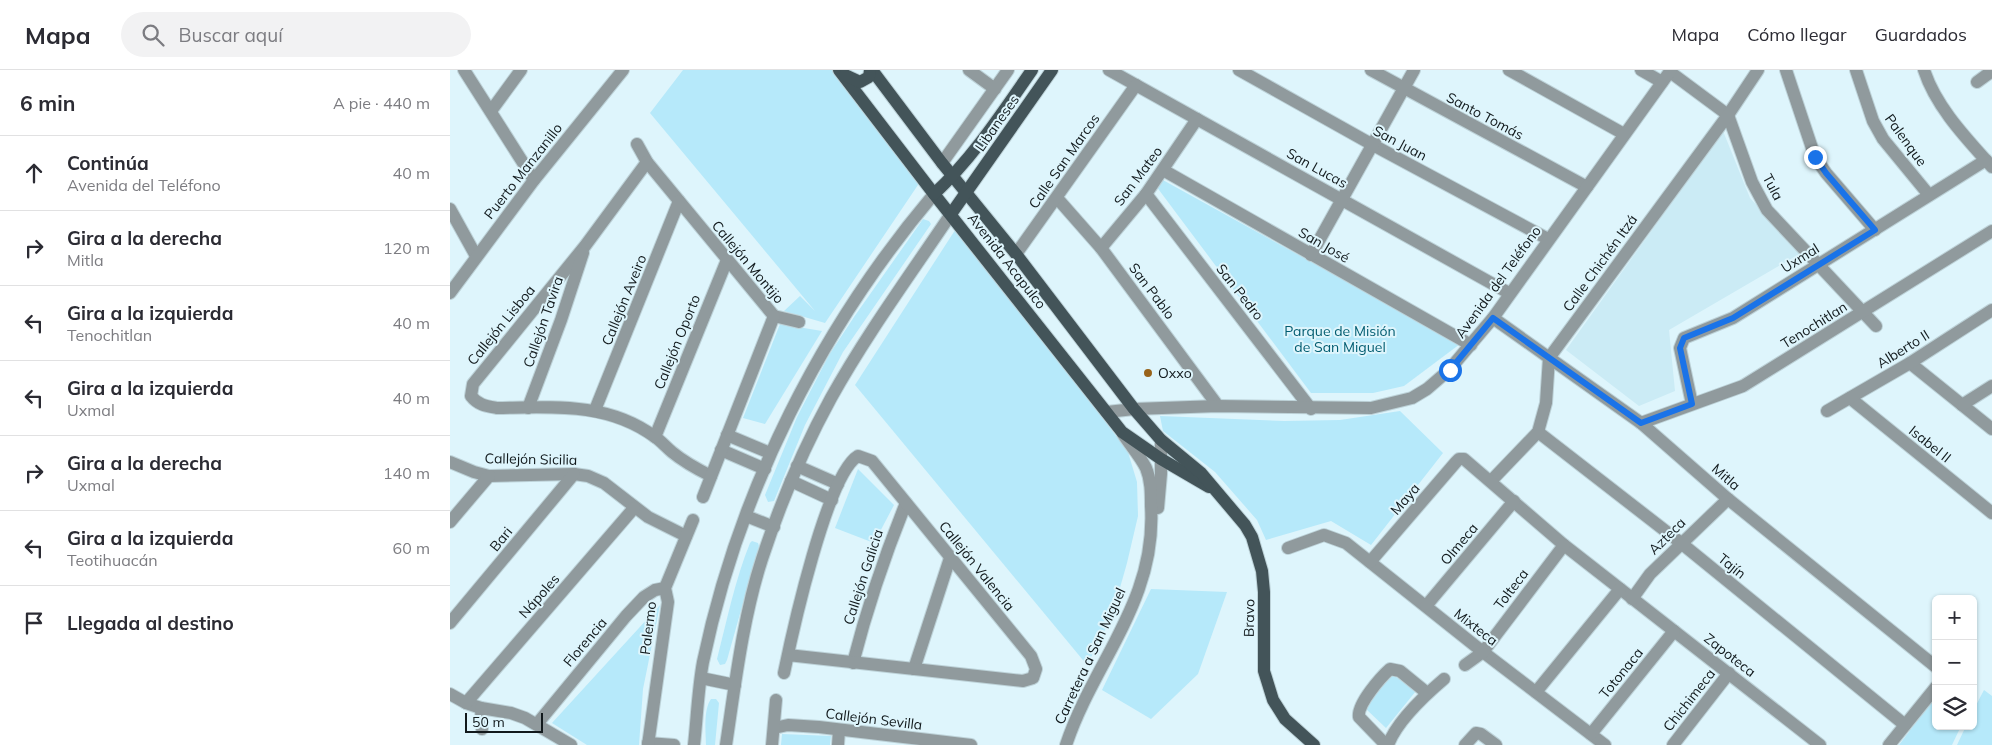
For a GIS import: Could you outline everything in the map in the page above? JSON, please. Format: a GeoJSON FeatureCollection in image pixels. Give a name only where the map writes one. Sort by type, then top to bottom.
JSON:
{"type":"FeatureCollection","features":[{"type":"Feature","properties":{"kind":"main road"},"geometry":{"type":"LineString","coordinates":[[840,71],[860,82],[866,80],[871,70]]}},
{"type":"Feature","properties":{"kind":"main road","name":"Avenida Acapulco"},"geometry":{"type":"LineString","coordinates":[[871,70],[942,163],[1016,254],[1134,409],[1161,440]]}},
{"type":"Feature","properties":{"kind":"main road","name":"Libaneses"},"geometry":{"type":"LineString","coordinates":[[934,194],[953,176],[990,130],[1032,70]]}},
{"type":"Feature","properties":{"kind":"main road","name":"Libaneses"},"geometry":{"type":"LineString","coordinates":[[951,214],[1052,70]]}},
{"type":"Feature","properties":{"kind":"main road","name":"Avenida Acapulco"},"geometry":{"type":"LineString","coordinates":[[840,71],[934,194],[1122,432],[1161,459]]}},
{"type":"Feature","properties":{"kind":"main road","name":"Bravo"},"geometry":{"type":"LineString","coordinates":[[1161,440],[1201,473],[1245,525],[1252,537],[1258,554],[1264,592],[1264,671],[1273,700],[1285,719],[1314,745]]}},
{"type":"Feature","properties":{"kind":"main road","name":"Bravo"},"geometry":{"type":"LineString","coordinates":[[1161,459],[1214,490]]}},
{"type":"Feature","properties":{"kind":"street"},"geometry":{"type":"LineString","coordinates":[[464,70],[534,180]]}},
{"type":"Feature","properties":{"kind":"street"},"geometry":{"type":"LineString","coordinates":[[490,111],[521,70]]}},
{"type":"Feature","properties":{"kind":"street","name":"Puerto Manzanillo"},"geometry":{"type":"LineString","coordinates":[[450,293],[534,180],[624,70]]}},
{"type":"Feature","properties":{"kind":"street"},"geometry":{"type":"LineString","coordinates":[[969,70],[994,89]]}},
{"type":"Feature","properties":{"kind":"street","name":"San Lucas"},"geometry":{"type":"LineString","coordinates":[[1109,70],[1509,293]]}},
{"type":"Feature","properties":{"kind":"street","name":"San Juan"},"geometry":{"type":"LineString","coordinates":[[1239,70],[1373,145],[1548,239]]}},
{"type":"Feature","properties":{"kind":"street","name":"Santo Tomás"},"geometry":{"type":"LineString","coordinates":[[1371,70],[1587,186]]}},
{"type":"Feature","properties":{"kind":"street"},"geometry":{"type":"LineString","coordinates":[[1311,256],[1344,200],[1414,70]]}},
{"type":"Feature","properties":{"kind":"street"},"geometry":{"type":"LineString","coordinates":[[1509,70],[1624,134]]}},
{"type":"Feature","properties":{"kind":"street"},"geometry":{"type":"LineString","coordinates":[[1641,70],[1668,75],[1728,115]]}},
{"type":"Feature","properties":{"kind":"street","name":"Calle Chichén Itzá"},"geometry":{"type":"LineString","coordinates":[[1549,358],[1728,115],[1758,70]]}},
{"type":"Feature","properties":{"kind":"street"},"geometry":{"type":"LineString","coordinates":[[1786,70],[1815,157],[1826,173],[1875,230]]}},
{"type":"Feature","properties":{"kind":"street","name":"Palenque"},"geometry":{"type":"LineString","coordinates":[[1856,70],[1873,121],[1883,138],[1929,195]]}},
{"type":"Feature","properties":{"kind":"street"},"geometry":{"type":"LineString","coordinates":[[1924,70],[1928,83],[1941,105],[1989,163]]}},
{"type":"Feature","properties":{"kind":"street"},"geometry":{"type":"LineString","coordinates":[[1977,82],[1992,71]]}},
{"type":"Feature","properties":{"kind":"street"},"geometry":{"type":"LineString","coordinates":[[1007,72],[1021,86]]}},
{"type":"Feature","properties":{"kind":"street","name":"Libaneses"},"geometry":{"type":"LineString","coordinates":[[942,163],[1007,72]]}},
{"type":"Feature","properties":{"kind":"street","name":"Avenida del Teléfono"},"geometry":{"type":"LineString","coordinates":[[1107,412],[1134,409],[1218,406],[1311,409],[1371,408],[1412,398],[1427,389],[1450,370],[1493,318],[1509,293],[1668,75]]}},
{"type":"Feature","properties":{"kind":"street","name":"Calle San Marcos"},"geometry":{"type":"LineString","coordinates":[[1016,254],[1136,85]]}},
{"type":"Feature","properties":{"kind":"street","name":"Tula"},"geometry":{"type":"LineString","coordinates":[[1728,115],[1758,196],[1767,210],[1876,326]]}},
{"type":"Feature","properties":{"kind":"street","name":"San Mateo"},"geometry":{"type":"LineString","coordinates":[[1101,248],[1146,194],[1197,119]]}},
{"type":"Feature","properties":{"kind":"street","name":"Callejón Montijo"},"geometry":{"type":"LineString","coordinates":[[637,144],[647,162],[774,316],[703,497]]}},
{"type":"Feature","properties":{"kind":"street","name":"Callejón Lisboa"},"geometry":{"type":"LineString","coordinates":[[647,162],[585,246],[473,384],[471,396],[482,405],[497,408],[596,410],[632,423],[655,437],[691,466],[711,476]]}},
{"type":"Feature","properties":{"kind":"street","name":"Uxmal"},"geometry":{"type":"LineString","coordinates":[[1692,404],[1680,348],[1684,338],[1733,318],[1929,195],[1989,163]]}},
{"type":"Feature","properties":{"kind":"street","name":"San José"},"geometry":{"type":"LineString","coordinates":[[1163,170],[1311,256],[1471,345]]}},
{"type":"Feature","properties":{"kind":"street"},"geometry":{"type":"LineString","coordinates":[[694,745],[700,678],[719,598],[746,516],[770,453],[804,384],[851,305],[934,194]]}},
{"type":"Feature","properties":{"kind":"street","name":"San Pedro"},"geometry":{"type":"LineString","coordinates":[[1146,194],[1311,409]]}},
{"type":"Feature","properties":{"kind":"street","name":"San Pablo"},"geometry":{"type":"LineString","coordinates":[[1056,198],[1101,248],[1218,406]]}},
{"type":"Feature","properties":{"kind":"street","name":"Callejón Aveiro"},"geometry":{"type":"LineString","coordinates":[[596,410],[679,202]]}},
{"type":"Feature","properties":{"kind":"street"},"geometry":{"type":"LineString","coordinates":[[450,209],[476,256]]}},
{"type":"Feature","properties":{"kind":"street"},"geometry":{"type":"LineString","coordinates":[[726,745],[734,686],[746,622],[759,569],[797,466],[836,390],[877,323],[951,214]]}},
{"type":"Feature","properties":{"kind":"street","name":"Tenochitlan"},"geometry":{"type":"LineString","coordinates":[[1641,423],[1743,386],[1992,231]]}},
{"type":"Feature","properties":{"kind":"street","name":"Callejón Tavira"},"geometry":{"type":"LineString","coordinates":[[528,408],[585,246]]}},
{"type":"Feature","properties":{"kind":"street","name":"Callejón Oporto"},"geometry":{"type":"LineString","coordinates":[[655,437],[727,260]]}},
{"type":"Feature","properties":{"kind":"street","name":"Alberto II"},"geometry":{"type":"LineString","coordinates":[[1827,411],[1910,363],[1992,310]]}},
{"type":"Feature","properties":{"kind":"street"},"geometry":{"type":"LineString","coordinates":[[774,316],[799,322]]}},
{"type":"Feature","properties":{"kind":"street","name":"Mitla"},"geometry":{"type":"LineString","coordinates":[[1493,318],[1641,423],[1728,499],[1932,664]]}},
{"type":"Feature","properties":{"kind":"street"},"geometry":{"type":"LineString","coordinates":[[1491,481],[1538,432],[1546,403],[1549,358]]}},
{"type":"Feature","properties":{"kind":"street"},"geometry":{"type":"LineString","coordinates":[[1910,363],[1992,429]]}},
{"type":"Feature","properties":{"kind":"street"},"geometry":{"type":"LineString","coordinates":[[1962,405],[1992,386]]}},
{"type":"Feature","properties":{"kind":"street","name":"Isabel II"},"geometry":{"type":"LineString","coordinates":[[1850,398],[1992,513]]}},
{"type":"Feature","properties":{"kind":"street","name":"Carretera a San Miguel"},"geometry":{"type":"LineString","coordinates":[[1066,745],[1074,722],[1136,600],[1150,553],[1153,522],[1150,484],[1146,470],[1122,432]]}},
{"type":"Feature","properties":{"kind":"street","name":"Tajín"},"geometry":{"type":"LineString","coordinates":[[1538,432],[1680,543],[1906,725]]}},
{"type":"Feature","properties":{"kind":"street"},"geometry":{"type":"LineString","coordinates":[[727,435],[770,453]]}},
{"type":"Feature","properties":{"kind":"street","name":"Carretera a San Miguel"},"geometry":{"type":"LineString","coordinates":[[1153,522],[1157,510],[1161,440]]}},
{"type":"Feature","properties":{"kind":"street"},"geometry":{"type":"LineString","coordinates":[[721,450],[764,469]]}},
{"type":"Feature","properties":{"kind":"street","name":"Callejón Valencia"},"geometry":{"type":"LineString","coordinates":[[784,673],[802,590],[832,500],[838,484],[851,461],[858,456],[872,460],[1031,656],[1036,674],[1033,678],[1024,682],[788,655]]}},
{"type":"Feature","properties":{"kind":"street","name":"Maya"},"geometry":{"type":"LineString","coordinates":[[1370,562],[1456,462],[1459,459],[1464,459]]}},
{"type":"Feature","properties":{"kind":"street","name":"Zapoteca"},"geometry":{"type":"LineString","coordinates":[[1464,459],[1632,599],[1730,673],[1820,745]]}},
{"type":"Feature","properties":{"kind":"street","name":"Callejón Sicilia"},"geometry":{"type":"LineString","coordinates":[[450,462],[489,476],[574,474],[588,476],[604,483],[648,517],[686,536]]}},
{"type":"Feature","properties":{"kind":"street"},"geometry":{"type":"LineString","coordinates":[[797,466],[838,484]]}},
{"type":"Feature","properties":{"kind":"street","name":"Bari"},"geometry":{"type":"LineString","coordinates":[[450,624],[574,474]]}},
{"type":"Feature","properties":{"kind":"street"},"geometry":{"type":"LineString","coordinates":[[450,522],[489,476]]}},
{"type":"Feature","properties":{"kind":"street"},"geometry":{"type":"LineString","coordinates":[[791,481],[832,500]]}},
{"type":"Feature","properties":{"kind":"street","name":"Azteca"},"geometry":{"type":"LineString","coordinates":[[1632,599],[1650,574],[1680,543],[1728,499]]}},
{"type":"Feature","properties":{"kind":"street","name":"Olmeca"},"geometry":{"type":"LineString","coordinates":[[1426,606],[1514,500]]}},
{"type":"Feature","properties":{"kind":"street","name":"Callejón Galicia"},"geometry":{"type":"LineString","coordinates":[[853,663],[866,613],[885,555],[906,503]]}},
{"type":"Feature","properties":{"kind":"street","name":"Nápoles"},"geometry":{"type":"LineString","coordinates":[[466,703],[634,508]]}},
{"type":"Feature","properties":{"kind":"street"},"geometry":{"type":"LineString","coordinates":[[746,516],[774,527]]}},
{"type":"Feature","properties":{"kind":"street","name":"Palermo"},"geometry":{"type":"LineString","coordinates":[[648,744],[668,602],[665,588],[693,520]]}},
{"type":"Feature","properties":{"kind":"street","name":"Mixteca"},"geometry":{"type":"LineString","coordinates":[[1288,548],[1327,534],[1346,542],[1483,652],[1605,745]]}},
{"type":"Feature","properties":{"kind":"street","name":"Tolteca"},"geometry":{"type":"LineString","coordinates":[[1465,665],[1483,652],[1564,544]]}},
{"type":"Feature","properties":{"kind":"street"},"geometry":{"type":"LineString","coordinates":[[914,669],[950,558]]}},
{"type":"Feature","properties":{"kind":"street","name":"Florencia"},"geometry":{"type":"LineString","coordinates":[[537,724],[626,616],[655,590],[665,588]]}},
{"type":"Feature","properties":{"kind":"street"},"geometry":{"type":"LineString","coordinates":[[1536,692],[1620,589]]}},
{"type":"Feature","properties":{"kind":"street","name":"Totonaca"},"geometry":{"type":"LineString","coordinates":[[1591,734],[1674,630]]}},
{"type":"Feature","properties":{"kind":"street"},"geometry":{"type":"LineString","coordinates":[[1427,693],[1400,671],[1388,670],[1362,703],[1358,713],[1385,742],[1427,693],[1444,679]]}},
{"type":"Feature","properties":{"kind":"street","name":"Chichimeca"},"geometry":{"type":"LineString","coordinates":[[1673,745],[1730,673]]}},
{"type":"Feature","properties":{"kind":"street"},"geometry":{"type":"LineString","coordinates":[[700,678],[734,686]]}},
{"type":"Feature","properties":{"kind":"street"},"geometry":{"type":"LineString","coordinates":[[1889,745],[1932,692]]}},
{"type":"Feature","properties":{"kind":"street"},"geometry":{"type":"LineString","coordinates":[[450,694],[466,703],[481,708],[511,713],[537,724],[571,745]]}},
{"type":"Feature","properties":{"kind":"street"},"geometry":{"type":"LineString","coordinates":[[772,745],[776,700]]}},
{"type":"Feature","properties":{"kind":"street"},"geometry":{"type":"LineString","coordinates":[[481,708],[482,729]]}},
{"type":"Feature","properties":{"kind":"street","name":"Callejón Sevilla"},"geometry":{"type":"LineString","coordinates":[[774,728],[788,725],[839,730],[903,742],[972,745]]}},
{"type":"Feature","properties":{"kind":"street"},"geometry":{"type":"LineString","coordinates":[[838,745],[839,730]]}},
{"type":"Feature","properties":{"kind":"street"},"geometry":{"type":"LineString","coordinates":[[1465,745],[1476,733],[1481,734],[1496,745]]}},
{"type":"Feature","properties":{"kind":"street"},"geometry":{"type":"LineString","coordinates":[[648,744],[674,745]]}},
{"type":"Feature","properties":{"kind":"shaded area"},"geometry":{"type":"Polygon","coordinates":[[[1723,131],[1750,198],[1801,253],[1669,330],[1675,391],[1639,406],[1566,350],[1723,131]]]}},
{"type":"Feature","properties":{"kind":"green space"},"geometry":{"type":"Polygon","coordinates":[[[683,70],[844,70],[924,176],[825,323],[784,311],[800,296],[815,311],[650,113],[683,70]]]}},
{"type":"Feature","properties":{"kind":"green space","name":"Parque de Misión de San Miguel"},"geometry":{"type":"Polygon","coordinates":[[[1161,179],[1460,344],[1404,386],[1373,393],[1311,393],[1156,186],[1161,179]]]}},
{"type":"Feature","properties":{"kind":"green space"},"geometry":{"type":"Polygon","coordinates":[[[923,219],[931,224],[843,352],[805,425],[774,501],[768,502],[765,495],[797,417],[829,355],[923,219]]]}},
{"type":"Feature","properties":{"kind":"green space"},"geometry":{"type":"Polygon","coordinates":[[[959,224],[1128,452],[1137,482],[1138,516],[1127,563],[1112,616],[1087,665],[855,385],[959,224]]]}},
{"type":"Feature","properties":{"kind":"green space"},"geometry":{"type":"Polygon","coordinates":[[[780,324],[822,331],[765,424],[743,418],[780,324]]]}},
{"type":"Feature","properties":{"kind":"green space"},"geometry":{"type":"Polygon","coordinates":[[[1400,411],[1443,453],[1371,545],[1331,521],[1266,540],[1257,520],[1215,472],[1163,431],[1160,416],[1284,421],[1340,420],[1400,411]]]}},
{"type":"Feature","properties":{"kind":"green space"},"geometry":{"type":"Polygon","coordinates":[[[858,469],[894,505],[874,543],[835,528],[858,469]]]}},
{"type":"Feature","properties":{"kind":"green space"},"geometry":{"type":"Polygon","coordinates":[[[752,541],[758,543],[759,546],[727,660],[725,664],[720,665],[717,659],[732,600],[740,571],[752,541]]]}},
{"type":"Feature","properties":{"kind":"green space"},"geometry":{"type":"Polygon","coordinates":[[[1151,589],[1227,592],[1198,674],[1151,719],[1102,690],[1151,589]]]}},
{"type":"Feature","properties":{"kind":"green space"},"geometry":{"type":"Polygon","coordinates":[[[660,605],[643,689],[639,745],[587,745],[552,723],[660,605]]]}},
{"type":"Feature","properties":{"kind":"green space"},"geometry":{"type":"Polygon","coordinates":[[[1392,674],[1416,691],[1386,728],[1365,708],[1392,674]]]}},
{"type":"Feature","properties":{"kind":"green space"},"geometry":{"type":"Polygon","coordinates":[[[1984,690],[1992,696],[1992,745],[1957,745],[1964,730],[1977,730],[1977,703],[1984,690]]]}},
{"type":"Feature","properties":{"kind":"green space"},"geometry":{"type":"Polygon","coordinates":[[[711,699],[716,699],[719,703],[715,745],[706,745],[706,715],[711,699]]]}},
{"type":"Feature","properties":{"kind":"green space"},"geometry":{"type":"Polygon","coordinates":[[[1932,701],[1932,730],[1959,730],[1952,745],[1899,745],[1932,701]]]}},
{"type":"Feature","properties":{"kind":"green space"},"geometry":{"type":"Polygon","coordinates":[[[782,734],[831,736],[830,745],[781,745],[782,734]]]}},
{"type":"Feature","properties":{"kind":"place","name":"Oxxo"},"geometry":{"type":"Point","coordinates":[1148,373]}},
{"type":"Feature","properties":{"kind":"route"},"geometry":{"type":"LineString","coordinates":[[1450,370],[1493,318],[1641,423],[1692,404],[1680,348],[1684,338],[1733,318],[1875,230],[1826,173],[1815,157]]}}]}
